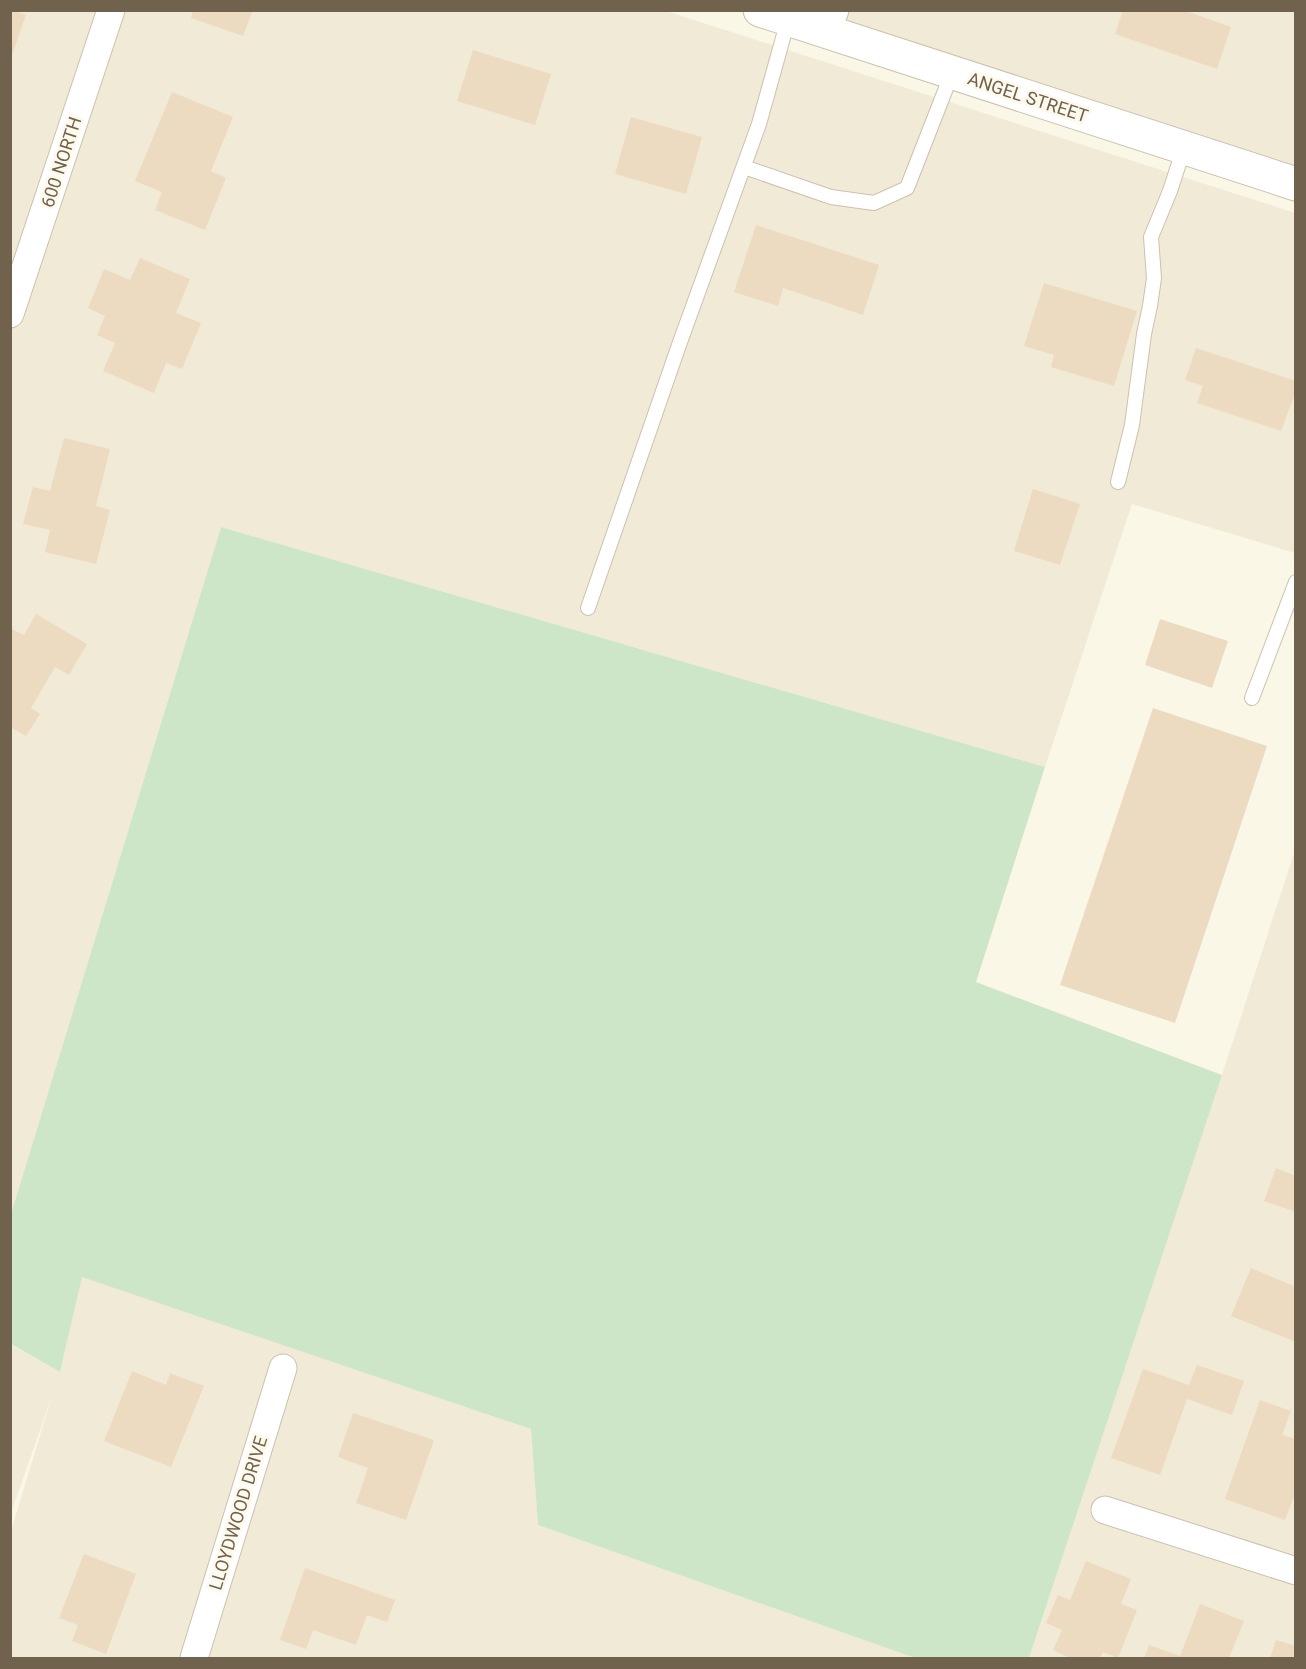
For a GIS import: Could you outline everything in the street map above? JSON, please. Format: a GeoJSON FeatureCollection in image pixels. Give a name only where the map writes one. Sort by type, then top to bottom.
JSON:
{"type":"FeatureCollection","features":[{"type":"Feature","properties":{"kind":"main road","name":"ANGEL STREET"},"geometry":{"type":"LineString","coordinates":[[774,15],[831,21],[952,73],[1296,184]]}},
{"type":"Feature","properties":{"kind":"street","name":"600 NORTH"},"geometry":{"type":"LineString","coordinates":[[10,314],[111,10]]}},
{"type":"Feature","properties":{"kind":"street","name":"LLOYDWOOD DRIVE"},"geometry":{"type":"LineString","coordinates":[[194,1659],[283,1368]]}},
{"type":"Feature","properties":{"kind":"street"},"geometry":{"type":"LineString","coordinates":[[1105,1510],[1296,1571]]}},
{"type":"Feature","properties":{"kind":"lane"},"geometry":{"type":"LineString","coordinates":[[588,608],[675,356],[759,124],[774,15]]}},
{"type":"Feature","properties":{"kind":"lane"},"geometry":{"type":"LineString","coordinates":[[744,167],[831,197],[873,203],[907,188],[952,73]]}},
{"type":"Feature","properties":{"kind":"lane"},"geometry":{"type":"LineString","coordinates":[[1118,482],[1132,425],[1154,278],[1151,237],[1170,191],[1184,148]]}},
{"type":"Feature","properties":{"kind":"lane"},"geometry":{"type":"LineString","coordinates":[[1252,698],[1296,582]]}},
{"type":"Feature","properties":{"kind":"shaded area"},"geometry":{"type":"Polygon","coordinates":[[[11,11],[666,11],[1295,213],[1295,553],[1132,504],[1045,767],[221,527],[11,1214],[11,11]]]}},
{"type":"Feature","properties":{"kind":"shaded area"},"geometry":{"type":"Polygon","coordinates":[[[759,11],[1295,11],[1295,184],[759,11]]]}},
{"type":"Feature","properties":{"kind":"shaded area"},"geometry":{"type":"Polygon","coordinates":[[[1295,850],[1295,1658],[1029,1658],[1222,1075],[1295,850]]]}},
{"type":"Feature","properties":{"kind":"shaded area"},"geometry":{"type":"Polygon","coordinates":[[[82,1276],[531,1429],[538,1525],[915,1658],[11,1658],[11,1531],[52,1396],[11,1513],[10,1344],[60,1372],[82,1276]]]}},
{"type":"Feature","properties":{"kind":"green space"},"geometry":{"type":"Polygon","coordinates":[[[221,527],[1045,767],[976,982],[1222,1075],[1029,1658],[915,1658],[538,1525],[531,1429],[82,1277],[60,1372],[11,1344],[11,1214],[221,527]]]}},
{"type":"Feature","properties":{"kind":"building"},"geometry":{"type":"Polygon","coordinates":[[[10,10],[26,15],[11,58],[10,58],[10,10]]]}},
{"type":"Feature","properties":{"kind":"building"},"geometry":{"type":"Polygon","coordinates":[[[193,10],[253,10],[243,36],[191,18],[193,10]]]}},
{"type":"Feature","properties":{"kind":"building"},"geometry":{"type":"Polygon","coordinates":[[[1123,10],[1183,10],[1231,27],[1217,69],[1115,34],[1123,10]]]}},
{"type":"Feature","properties":{"kind":"building"},"geometry":{"type":"Polygon","coordinates":[[[473,50],[551,74],[535,125],[457,101],[473,50]]]}},
{"type":"Feature","properties":{"kind":"building"},"geometry":{"type":"Polygon","coordinates":[[[172,92],[233,117],[211,171],[226,178],[205,230],[155,210],[162,192],[135,181],[172,92]]]}},
{"type":"Feature","properties":{"kind":"building"},"geometry":{"type":"Polygon","coordinates":[[[631,117],[702,137],[686,194],[615,174],[631,117]]]}},
{"type":"Feature","properties":{"kind":"building"},"geometry":{"type":"Polygon","coordinates":[[[756,225],[879,265],[863,315],[783,288],[778,306],[734,292],[756,225]]]}},
{"type":"Feature","properties":{"kind":"building"},"geometry":{"type":"Polygon","coordinates":[[[140,258],[190,279],[176,313],[201,323],[182,369],[166,363],[154,393],[103,371],[115,343],[97,335],[105,316],[88,308],[104,269],[130,280],[140,258]]]}},
{"type":"Feature","properties":{"kind":"building"},"geometry":{"type":"Polygon","coordinates":[[[1044,283],[1137,311],[1114,386],[1051,367],[1054,355],[1024,346],[1044,283]]]}},
{"type":"Feature","properties":{"kind":"building"},"geometry":{"type":"Polygon","coordinates":[[[1196,348],[1296,381],[1296,391],[1281,431],[1197,403],[1203,386],[1185,380],[1196,348]]]}},
{"type":"Feature","properties":{"kind":"building"},"geometry":{"type":"Polygon","coordinates":[[[64,438],[110,449],[96,506],[110,510],[96,564],[45,552],[50,530],[23,524],[33,487],[50,491],[64,438]]]}},
{"type":"Feature","properties":{"kind":"building"},"geometry":{"type":"Polygon","coordinates":[[[1033,489],[1080,504],[1060,565],[1014,551],[1033,489]]]}},
{"type":"Feature","properties":{"kind":"building"},"geometry":{"type":"Polygon","coordinates":[[[36,614],[87,644],[69,675],[55,667],[31,708],[40,714],[26,736],[10,727],[10,628],[24,635],[36,614]]]}},
{"type":"Feature","properties":{"kind":"building"},"geometry":{"type":"Polygon","coordinates":[[[1160,619],[1228,641],[1212,688],[1145,665],[1160,619]]]}},
{"type":"Feature","properties":{"kind":"building"},"geometry":{"type":"Polygon","coordinates":[[[1153,708],[1267,746],[1175,1023],[1060,985],[1153,708]]]}},
{"type":"Feature","properties":{"kind":"building"},"geometry":{"type":"Polygon","coordinates":[[[1276,1168],[1296,1176],[1296,1212],[1264,1201],[1276,1168]]]}},
{"type":"Feature","properties":{"kind":"building"},"geometry":{"type":"Polygon","coordinates":[[[1251,1268],[1296,1287],[1296,1342],[1231,1316],[1251,1268]]]}},
{"type":"Feature","properties":{"kind":"building"},"geometry":{"type":"Polygon","coordinates":[[[1197,1365],[1244,1381],[1232,1415],[1187,1399],[1160,1475],[1111,1458],[1143,1369],[1189,1385],[1197,1365]]]}},
{"type":"Feature","properties":{"kind":"building"},"geometry":{"type":"Polygon","coordinates":[[[132,1371],[166,1385],[170,1373],[204,1386],[171,1467],[104,1441],[132,1371]]]}},
{"type":"Feature","properties":{"kind":"building"},"geometry":{"type":"Polygon","coordinates":[[[1260,1400],[1291,1411],[1282,1435],[1296,1439],[1296,1491],[1285,1520],[1225,1499],[1260,1400]]]}},
{"type":"Feature","properties":{"kind":"building"},"geometry":{"type":"Polygon","coordinates":[[[353,1413],[434,1440],[406,1520],[356,1503],[368,1468],[338,1457],[353,1413]]]}},
{"type":"Feature","properties":{"kind":"building"},"geometry":{"type":"Polygon","coordinates":[[[84,1554],[136,1574],[106,1654],[72,1641],[78,1625],[59,1618],[84,1554]]]}},
{"type":"Feature","properties":{"kind":"building"},"geometry":{"type":"Polygon","coordinates":[[[1086,1561],[1131,1579],[1121,1604],[1137,1610],[1118,1658],[1103,1652],[1100,1658],[1070,1658],[1053,1650],[1062,1630],[1046,1623],[1058,1595],[1070,1600],[1086,1561]]]}},
{"type":"Feature","properties":{"kind":"building"},"geometry":{"type":"Polygon","coordinates":[[[305,1568],[395,1600],[387,1622],[367,1615],[356,1645],[313,1630],[306,1649],[280,1640],[305,1568]]]}},
{"type":"Feature","properties":{"kind":"building"},"geometry":{"type":"Polygon","coordinates":[[[1200,1604],[1244,1621],[1229,1658],[1144,1658],[1149,1645],[1180,1656],[1200,1604]]]}},
{"type":"Feature","properties":{"kind":"building"},"geometry":{"type":"Polygon","coordinates":[[[1276,1640],[1296,1646],[1296,1658],[1270,1658],[1276,1640]]]}}]}
